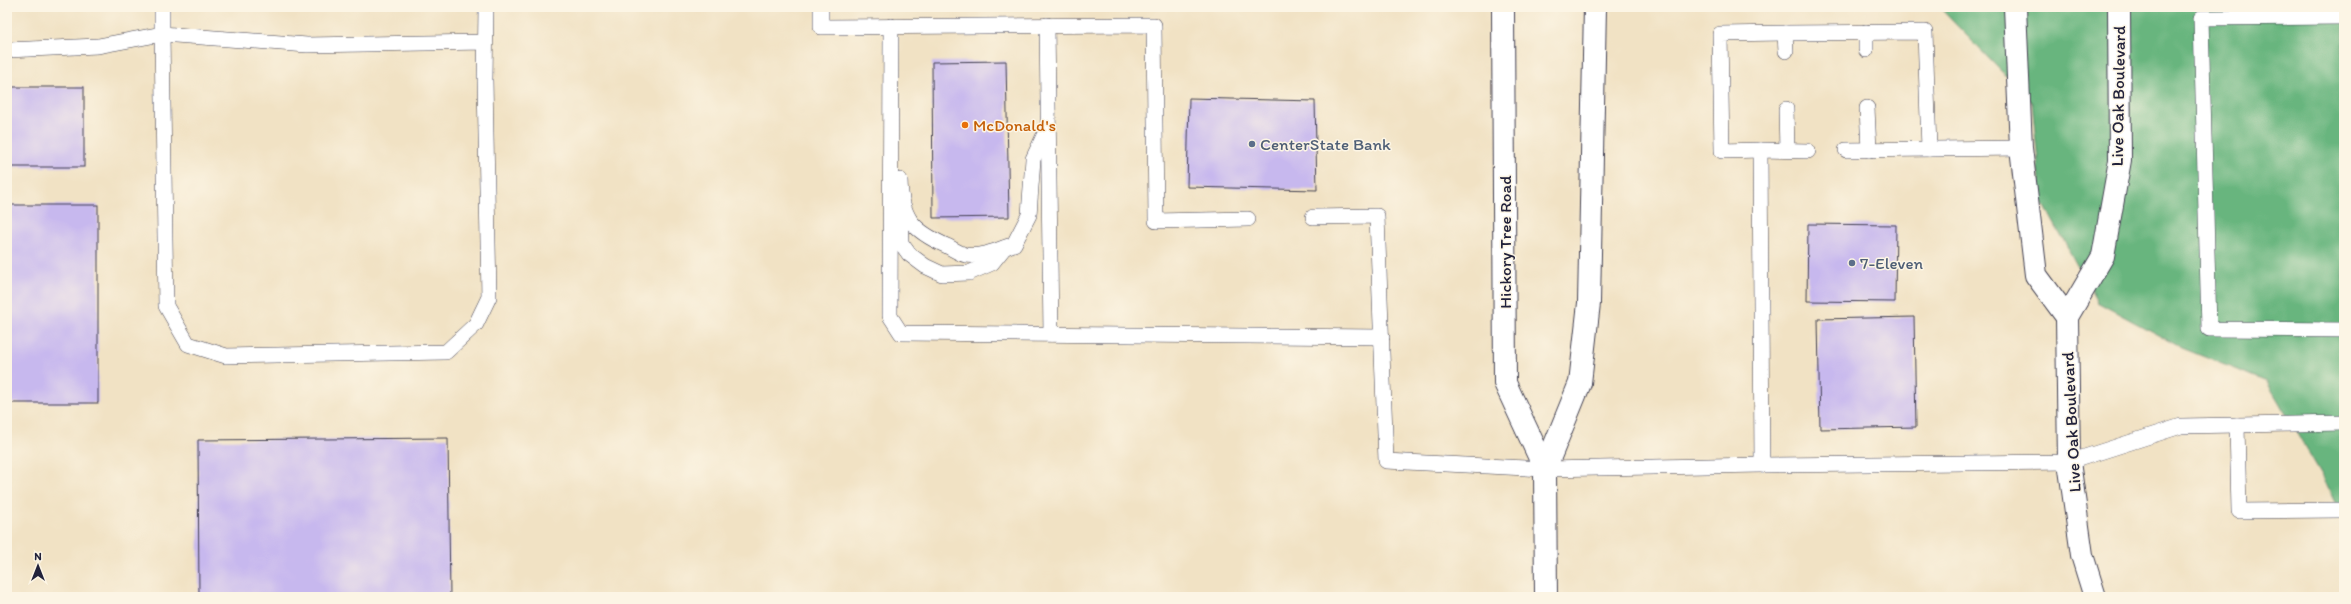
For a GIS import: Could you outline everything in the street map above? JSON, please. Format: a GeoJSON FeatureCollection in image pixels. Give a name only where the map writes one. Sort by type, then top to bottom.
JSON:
{"type":"FeatureCollection","features":[{"type":"Feature","properties":{"kind":"street","name":"Hickory Tree Road"},"geometry":{"type":"LineString","coordinates":[[1503,7],[1505,383],[1545,469]]}},
{"type":"Feature","properties":{"kind":"street","name":"Hickory Tree Road"},"geometry":{"type":"LineString","coordinates":[[1546,597],[1545,469],[1580,383],[1589,303],[1595,7]]}},
{"type":"Feature","properties":{"kind":"street"},"geometry":{"type":"LineString","coordinates":[[2015,7],[2021,148],[2036,275],[2067,317]]}},
{"type":"Feature","properties":{"kind":"street","name":"Live Oak Boulevard"},"geometry":{"type":"LineString","coordinates":[[2095,597],[2082,555],[2069,462],[2067,317],[2103,256],[2120,160],[2119,7]]}},
{"type":"Feature","properties":{"kind":"lane"},"geometry":{"type":"LineString","coordinates":[[162,7],[166,306],[188,344],[226,356],[446,352],[476,324],[489,297],[485,42],[486,7]]}},
{"type":"Feature","properties":{"kind":"lane"},"geometry":{"type":"LineString","coordinates":[[822,7],[822,27],[1154,25],[1156,221],[1248,219]]}},
{"type":"Feature","properties":{"kind":"lane"},"geometry":{"type":"LineString","coordinates":[[2344,17],[2201,18],[2209,329],[2344,330]]}},
{"type":"Feature","properties":{"kind":"lane"},"geometry":{"type":"LineString","coordinates":[[1047,25],[1051,334]]}},
{"type":"Feature","properties":{"kind":"lane"},"geometry":{"type":"LineString","coordinates":[[891,26],[890,316],[901,333],[1382,337]]}},
{"type":"Feature","properties":{"kind":"lane"},"geometry":{"type":"LineString","coordinates":[[1866,32],[1866,50]]}},
{"type":"Feature","properties":{"kind":"lane"},"geometry":{"type":"LineString","coordinates":[[1808,151],[1722,151],[1720,34],[1925,32],[1929,149]]}},
{"type":"Feature","properties":{"kind":"lane"},"geometry":{"type":"LineString","coordinates":[[1785,33],[1786,51]]}},
{"type":"Feature","properties":{"kind":"lane"},"geometry":{"type":"LineString","coordinates":[[7,50],[98,46],[162,34],[307,45],[485,42]]}},
{"type":"Feature","properties":{"kind":"lane"},"geometry":{"type":"LineString","coordinates":[[1867,108],[1870,150]]}},
{"type":"Feature","properties":{"kind":"lane"},"geometry":{"type":"LineString","coordinates":[[1786,109],[1787,150]]}},
{"type":"Feature","properties":{"kind":"lane"},"geometry":{"type":"LineString","coordinates":[[900,198],[908,220],[931,239],[967,255],[990,253],[1014,244],[1029,215],[1033,159],[1048,127]]}},
{"type":"Feature","properties":{"kind":"lane"},"geometry":{"type":"LineString","coordinates":[[890,130],[900,162],[901,243],[909,254],[925,266],[942,274],[969,273],[992,263],[1004,248]]}},
{"type":"Feature","properties":{"kind":"lane"},"geometry":{"type":"LineString","coordinates":[[1846,150],[2021,148]]}},
{"type":"Feature","properties":{"kind":"lane"},"geometry":{"type":"LineString","coordinates":[[1760,150],[1762,465]]}},
{"type":"Feature","properties":{"kind":"lane"},"geometry":{"type":"LineString","coordinates":[[1313,217],[1378,216],[1386,461],[1545,469],[2069,462],[2180,426],[2344,423]]}},
{"type":"Feature","properties":{"kind":"lane"},"geometry":{"type":"LineString","coordinates":[[2237,425],[2240,511],[2344,510]]}},
{"type":"Feature","properties":{"kind":"green space"},"geometry":{"type":"Polygon","coordinates":[[[1939,7],[2344,7],[2344,522],[2322,475],[2267,382],[2182,348],[2097,302],[2042,201],[2032,103],[1939,7]]]}},
{"type":"Feature","properties":{"kind":"building"},"geometry":{"type":"Polygon","coordinates":[[[1006,61],[1009,217],[933,218],[932,62],[1006,61]]]}},
{"type":"Feature","properties":{"kind":"building"},"geometry":{"type":"Polygon","coordinates":[[[7,87],[84,87],[84,167],[7,167],[7,87]]]}},
{"type":"Feature","properties":{"kind":"building","name":"CenterState Bank"},"geometry":{"type":"Polygon","coordinates":[[[1189,98],[1315,101],[1317,190],[1187,187],[1189,98]]]}},
{"type":"Feature","properties":{"kind":"building"},"geometry":{"type":"Polygon","coordinates":[[[7,205],[98,205],[98,403],[7,403],[7,205]]]}},
{"type":"Feature","properties":{"kind":"building","name":"7-Eleven"},"geometry":{"type":"Polygon","coordinates":[[[1808,224],[1896,225],[1895,302],[1807,301],[1808,224]]]}},
{"type":"Feature","properties":{"kind":"building"},"geometry":{"type":"Polygon","coordinates":[[[1914,317],[1916,427],[1820,429],[1818,319],[1914,317]]]}},
{"type":"Feature","properties":{"kind":"building"},"geometry":{"type":"Polygon","coordinates":[[[448,438],[450,597],[199,597],[198,440],[448,438]]]}},
{"type":"Feature","properties":{"kind":"place","name":"McDonald's"},"geometry":{"type":"Point","coordinates":[965,125]}},
{"type":"Feature","properties":{"kind":"place","name":"CenterState Bank"},"geometry":{"type":"Point","coordinates":[1252,144]}},
{"type":"Feature","properties":{"kind":"place","name":"7-Eleven"},"geometry":{"type":"Point","coordinates":[1852,263]}}]}
